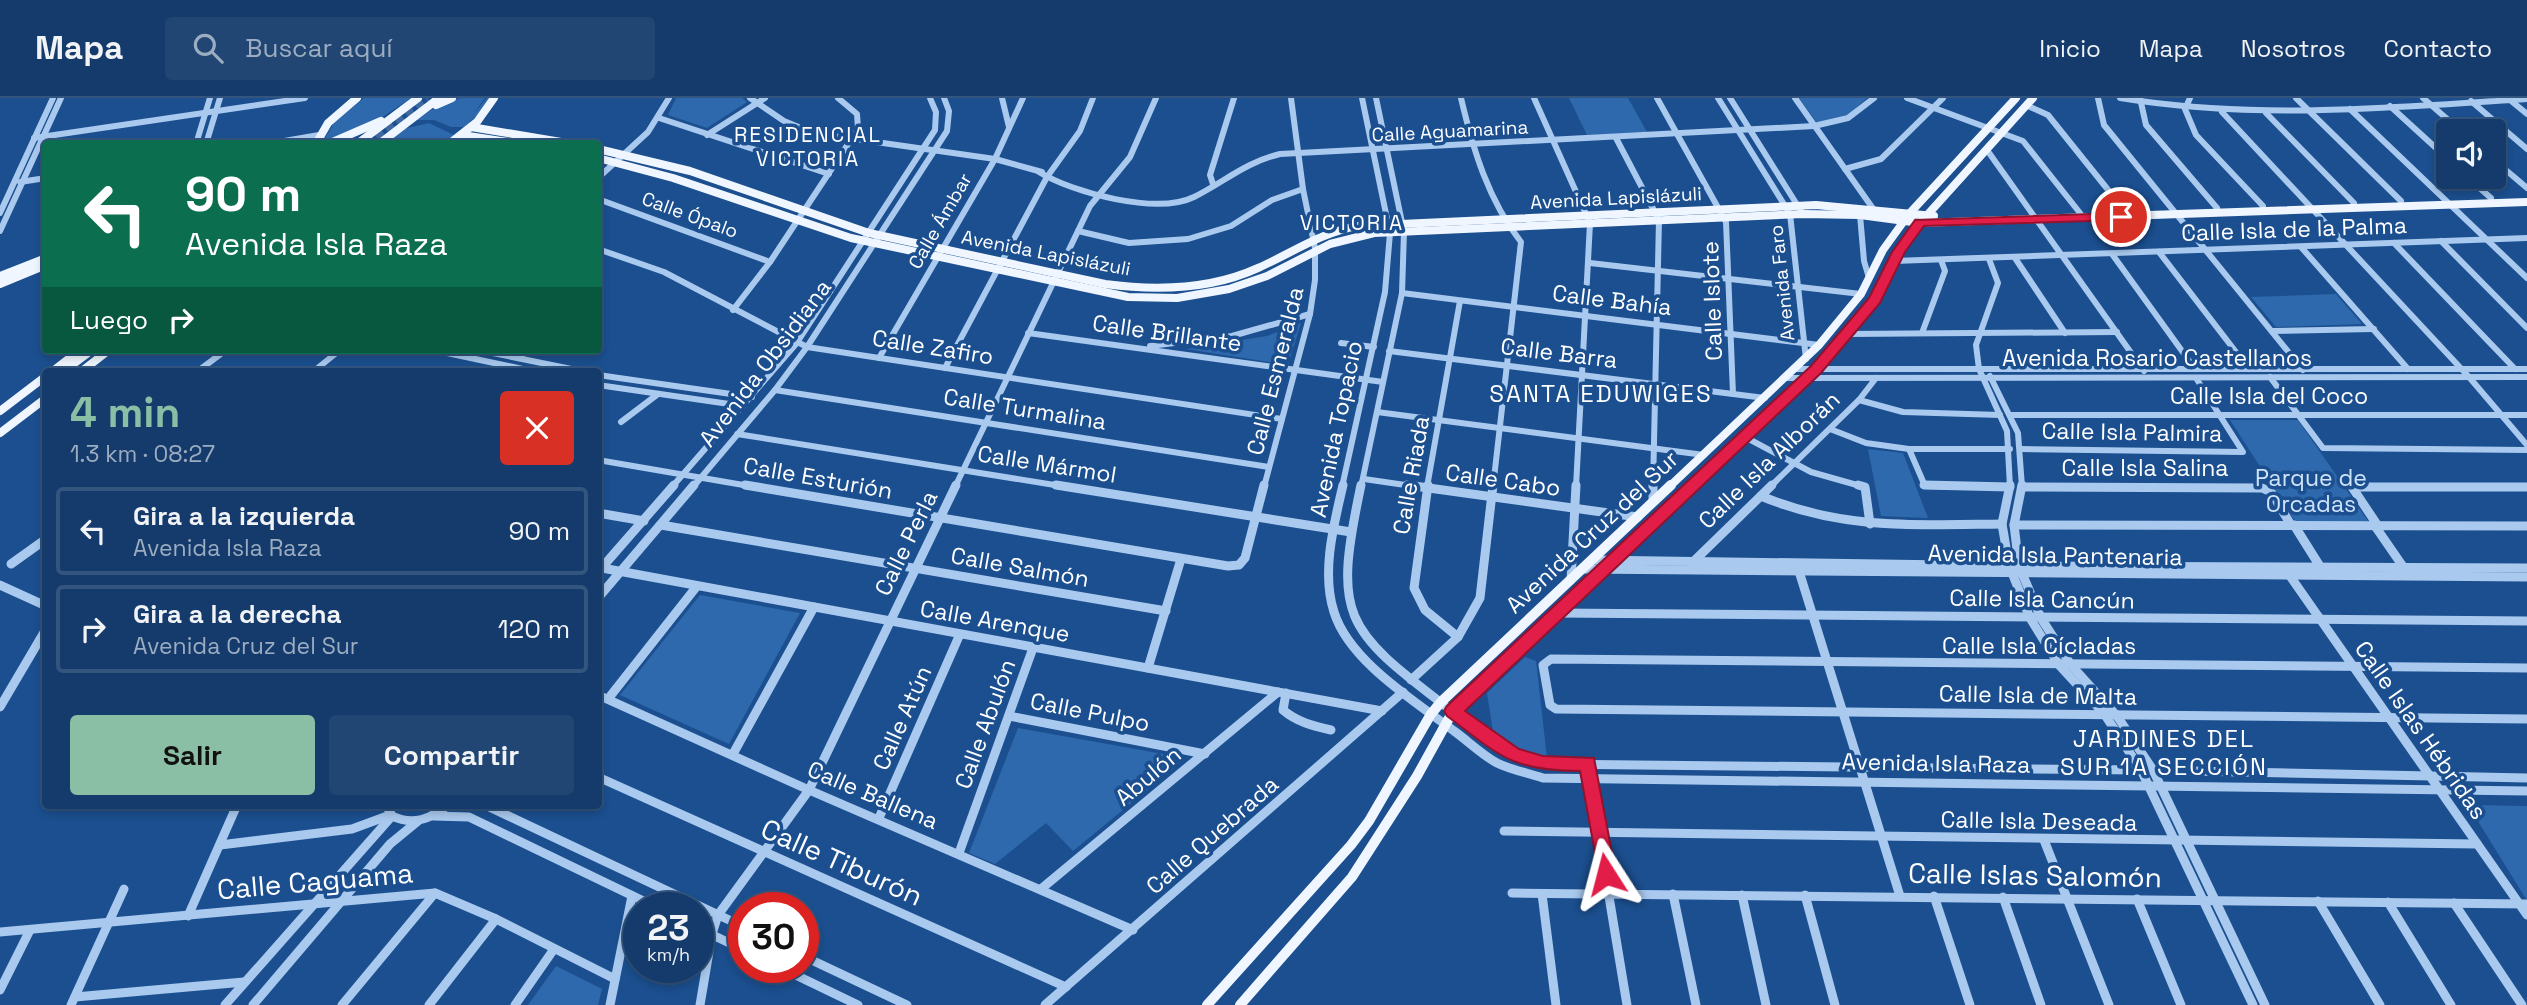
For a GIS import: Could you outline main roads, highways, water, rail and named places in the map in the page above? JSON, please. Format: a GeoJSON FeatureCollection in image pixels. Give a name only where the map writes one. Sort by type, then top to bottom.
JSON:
{"type":"FeatureCollection","features":[{"type":"Feature","properties":{"kind":"main road"},"geometry":{"type":"LineString","coordinates":[[317,140],[341,110],[357,98]]}},
{"type":"Feature","properties":{"kind":"main road"},"geometry":{"type":"LineString","coordinates":[[362,140],[418,98]]}},
{"type":"Feature","properties":{"kind":"main road"},"geometry":{"type":"LineString","coordinates":[[384,140],[439,98]]}},
{"type":"Feature","properties":{"kind":"main road"},"geometry":{"type":"LineString","coordinates":[[422,110],[452,98]]}},
{"type":"Feature","properties":{"kind":"main road"},"geometry":{"type":"LineString","coordinates":[[456,140],[471,132],[495,98]]}},
{"type":"Feature","properties":{"kind":"main road","name":"Avenida Cruz del Sur"},"geometry":{"type":"LineString","coordinates":[[1207,1005],[1289,918],[1351,845],[1369,821],[1431,714],[1441,702],[1806,359],[1861,294],[1883,250],[1907,218],[2016,98]]}},
{"type":"Feature","properties":{"kind":"main road","name":"Avenida Cruz del Sur"},"geometry":{"type":"LineString","coordinates":[[1240,1005],[1352,877],[1417,776],[1453,711],[1816,369],[1875,300],[1894,261],[1923,219],[2033,98]]}},
{"type":"Feature","properties":{"kind":"main road"},"geometry":{"type":"LineString","coordinates":[[337,140],[394,115]]}},
{"type":"Feature","properties":{"kind":"main road"},"geometry":{"type":"LineString","coordinates":[[471,132],[505,140]]}},
{"type":"Feature","properties":{"kind":"main road"},"geometry":{"type":"LineString","coordinates":[[471,132],[539,140]]}},
{"type":"Feature","properties":{"kind":"main road","name":"Avenida Lapislázuli"},"geometry":{"type":"LineString","coordinates":[[602,150],[690,171],[869,233],[1001,261],[1126,297],[1164,299],[1192,296],[1254,281],[1315,248],[1345,238],[1389,229]]}},
{"type":"Feature","properties":{"kind":"main road","name":"Avenida Lapislázuli"},"geometry":{"type":"LineString","coordinates":[[602,159],[678,179],[796,222],[863,242],[996,270],[1119,286],[1167,288],[1205,284],[1240,276],[1313,238],[1342,228],[1389,229],[1503,219],[1588,219],[1721,213],[1907,218]]}},
{"type":"Feature","properties":{"kind":"main road"},"geometry":{"type":"LineString","coordinates":[[1907,218],[2035,218],[2527,197]]}},
{"type":"Feature","properties":{"kind":"main road"},"geometry":{"type":"LineString","coordinates":[[2035,218],[2080,213],[2174,212],[2263,206],[2311,207],[2401,201],[2527,202]]}},
{"type":"Feature","properties":{"kind":"main road","name":"Avenida Lapislázuli"},"geometry":{"type":"LineString","coordinates":[[1721,213],[1798,205],[1834,205],[1907,218]]}},
{"type":"Feature","properties":{"kind":"main road","name":"Avenida Lapislázuli"},"geometry":{"type":"LineString","coordinates":[[1403,228],[1510,228],[1588,219]]}},
{"type":"Feature","properties":{"kind":"main road"},"geometry":{"type":"LineString","coordinates":[[2,277],[42,263]]}},
{"type":"Feature","properties":{"kind":"main road"},"geometry":{"type":"LineString","coordinates":[[56,368],[75,354]]}},
{"type":"Feature","properties":{"kind":"main road"},"geometry":{"type":"LineString","coordinates":[[68,368],[87,354]]}},
{"type":"Feature","properties":{"kind":"main road"},"geometry":{"type":"LineString","coordinates":[[77,368],[96,354]]}},
{"type":"Feature","properties":{"kind":"main road"},"geometry":{"type":"LineString","coordinates":[[86,368],[105,354]]}},
{"type":"Feature","properties":{"kind":"main road"},"geometry":{"type":"LineString","coordinates":[[0,411],[42,379]]}},
{"type":"Feature","properties":{"kind":"main road"},"geometry":{"type":"LineString","coordinates":[[0,419],[42,388]]}},
{"type":"Feature","properties":{"kind":"main road"},"geometry":{"type":"LineString","coordinates":[[0,426],[42,395]]}},
{"type":"Feature","properties":{"kind":"main road"},"geometry":{"type":"LineString","coordinates":[[15,421],[42,396]]}},
{"type":"Feature","properties":{"kind":"main road"},"geometry":{"type":"LineString","coordinates":[[0,433],[42,401]]}},
{"type":"Feature","properties":{"kind":"tunnel"},"geometry":{"type":"LineString","coordinates":[[371,140],[427,98]]}},
{"type":"Feature","properties":{"kind":"district","name":"RESIDENCIAL VICTORIA"},"geometry":{"type":"Point","coordinates":[808,146]}},
{"type":"Feature","properties":{"kind":"district","name":"VICTORIA"},"geometry":{"type":"Point","coordinates":[1352,222]}},
{"type":"Feature","properties":{"kind":"district","name":"SANTA EDUWIGES"},"geometry":{"type":"Point","coordinates":[1601,393]}},
{"type":"Feature","properties":{"kind":"district","name":"JARDINES DEL SUR 1A SECCIÓN"},"geometry":{"type":"Point","coordinates":[2164,752]}},
{"type":"Feature","properties":{"kind":"park label","name":"Parque de Orcadas"},"geometry":{"type":"Point","coordinates":[2311,491]}}]}
